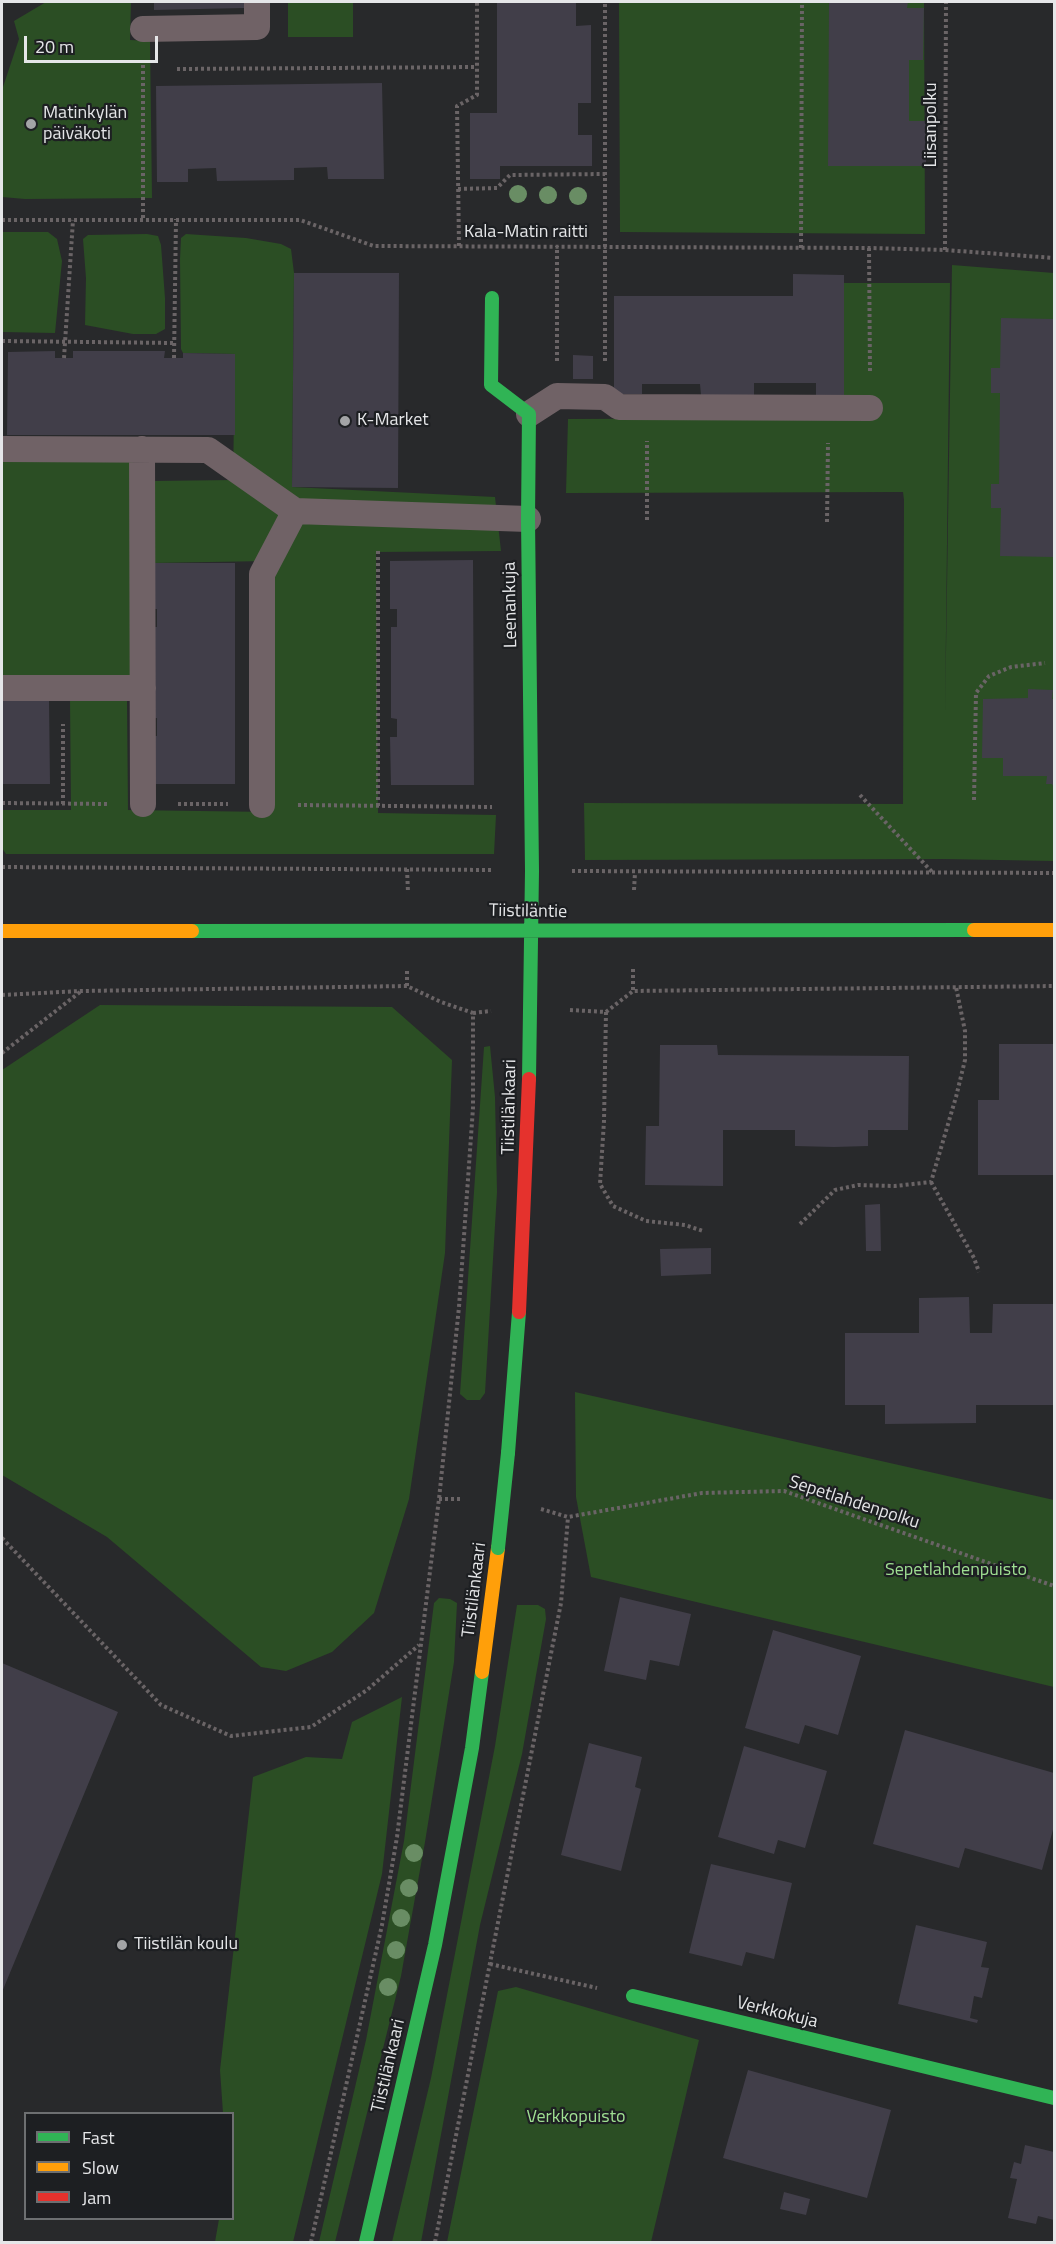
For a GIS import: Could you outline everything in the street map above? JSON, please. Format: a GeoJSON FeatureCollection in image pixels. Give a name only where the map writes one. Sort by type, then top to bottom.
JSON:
{"type":"FeatureCollection","features":[{"type":"Feature","properties":{"kind":"street"},"geometry":{"type":"LineString","coordinates":[[492,298],[491,385],[529,414]]}},
{"type":"Feature","properties":{"kind":"street","name":"Leenankuja"},"geometry":{"type":"LineString","coordinates":[[529,414],[531,930]]}},
{"type":"Feature","properties":{"kind":"street","name":"Tiistilänkaari"},"geometry":{"type":"LineString","coordinates":[[366,2242],[437,1933],[472,1748],[498,1548],[522,1276],[528,1132],[531,930]]}},
{"type":"Feature","properties":{"kind":"street","name":"Tiistiläntie"},"geometry":{"type":"LineString","coordinates":[[2,931],[1054,930]]}},
{"type":"Feature","properties":{"kind":"street","name":"Verkkokuja"},"geometry":{"type":"LineString","coordinates":[[633,1996],[1054,2098]]}},
{"type":"Feature","properties":{"kind":"lane"},"geometry":{"type":"LineString","coordinates":[[143,29],[257,27],[257,2]]}},
{"type":"Feature","properties":{"kind":"lane"},"geometry":{"type":"LineString","coordinates":[[529,414],[557,396],[605,397],[619,407],[870,408]]}},
{"type":"Feature","properties":{"kind":"lane"},"geometry":{"type":"LineString","coordinates":[[2,449],[208,450],[295,511],[528,519]]}},
{"type":"Feature","properties":{"kind":"lane"},"geometry":{"type":"LineString","coordinates":[[142,449],[143,804]]}},
{"type":"Feature","properties":{"kind":"lane"},"geometry":{"type":"LineString","coordinates":[[262,805],[262,574],[295,511]]}},
{"type":"Feature","properties":{"kind":"lane"},"geometry":{"type":"LineString","coordinates":[[2,688],[143,688]]}},
{"type":"Feature","properties":{"kind":"path"},"geometry":{"type":"LineString","coordinates":[[459,246],[457,106],[477,95],[477,2]]}},
{"type":"Feature","properties":{"kind":"path"},"geometry":{"type":"LineString","coordinates":[[605,2],[605,397]]}},
{"type":"Feature","properties":{"kind":"path"},"geometry":{"type":"LineString","coordinates":[[801,248],[802,2]]}},
{"type":"Feature","properties":{"kind":"path","name":"Liisanpolku"},"geometry":{"type":"LineString","coordinates":[[945,249],[946,2]]}},
{"type":"Feature","properties":{"kind":"path"},"geometry":{"type":"LineString","coordinates":[[143,29],[143,219]]}},
{"type":"Feature","properties":{"kind":"path"},"geometry":{"type":"LineString","coordinates":[[177,69],[477,67]]}},
{"type":"Feature","properties":{"kind":"path"},"geometry":{"type":"LineString","coordinates":[[458,189],[497,188],[510,175],[605,174]]}},
{"type":"Feature","properties":{"kind":"path"},"geometry":{"type":"LineString","coordinates":[[174,358],[176,219]]}},
{"type":"Feature","properties":{"kind":"path","name":"Kala-Matin raitti"},"geometry":{"type":"LineString","coordinates":[[2,220],[300,220],[374,246],[945,249],[1054,258]]}},
{"type":"Feature","properties":{"kind":"path"},"geometry":{"type":"LineString","coordinates":[[64,358],[73,220]]}},
{"type":"Feature","properties":{"kind":"path"},"geometry":{"type":"LineString","coordinates":[[556,303],[557,246]]}},
{"type":"Feature","properties":{"kind":"path"},"geometry":{"type":"LineString","coordinates":[[869,248],[870,408]]}},
{"type":"Feature","properties":{"kind":"path"},"geometry":{"type":"LineString","coordinates":[[2,341],[174,343]]}},
{"type":"Feature","properties":{"kind":"path"},"geometry":{"type":"LineString","coordinates":[[647,520],[648,408]]}},
{"type":"Feature","properties":{"kind":"path"},"geometry":{"type":"LineString","coordinates":[[827,522],[828,409]]}},
{"type":"Feature","properties":{"kind":"path"},"geometry":{"type":"LineString","coordinates":[[378,806],[376,551],[388,551]]}},
{"type":"Feature","properties":{"kind":"path"},"geometry":{"type":"LineString","coordinates":[[974,801],[976,693],[989,676],[1011,667],[1046,663]]}},
{"type":"Feature","properties":{"kind":"path"},"geometry":{"type":"LineString","coordinates":[[63,688],[63,804]]}},
{"type":"Feature","properties":{"kind":"path"},"geometry":{"type":"LineString","coordinates":[[860,795],[933,873]]}},
{"type":"Feature","properties":{"kind":"path"},"geometry":{"type":"LineString","coordinates":[[2,803],[531,807]]}},
{"type":"Feature","properties":{"kind":"path"},"geometry":{"type":"LineString","coordinates":[[2,995],[81,991],[407,986],[441,1002],[473,1013],[530,1007],[606,1012],[633,991],[1054,986]]}},
{"type":"Feature","properties":{"kind":"path"},"geometry":{"type":"LineString","coordinates":[[956,987],[965,1031],[965,1060],[931,1182],[974,1258],[979,1272]]}},
{"type":"Feature","properties":{"kind":"path"},"geometry":{"type":"LineString","coordinates":[[2,1053],[81,991]]}},
{"type":"Feature","properties":{"kind":"path"},"geometry":{"type":"LineString","coordinates":[[606,1012],[604,1121],[600,1184],[613,1206],[646,1221],[685,1225],[703,1231]]}},
{"type":"Feature","properties":{"kind":"path"},"geometry":{"type":"LineString","coordinates":[[311,2242],[382,1924],[397,1838],[439,1499],[459,1307],[474,1108],[473,1013]]}},
{"type":"Feature","properties":{"kind":"path"},"geometry":{"type":"LineString","coordinates":[[800,1224],[835,1190],[858,1185],[895,1186],[931,1182]]}},
{"type":"Feature","properties":{"kind":"path","name":"Sepetlahdenpolku"},"geometry":{"type":"LineString","coordinates":[[490,1964],[561,1603],[568,1517],[702,1492],[784,1491],[1054,1586]]}},
{"type":"Feature","properties":{"kind":"path"},"geometry":{"type":"LineString","coordinates":[[2,1538],[161,1705],[231,1736],[311,1727],[367,1690],[420,1644]]}},
{"type":"Feature","properties":{"kind":"path"},"geometry":{"type":"LineString","coordinates":[[435,2242],[490,1964],[633,1996]]}},
{"type":"Feature","properties":{"kind":"green space"},"geometry":{"type":"Polygon","coordinates":[[[46,2],[131,2],[130,40],[150,41],[152,198],[25,199],[2,197],[2,90],[19,39],[14,21],[46,2]]]}},
{"type":"Feature","properties":{"kind":"green space"},"geometry":{"type":"Polygon","coordinates":[[[288,2],[353,2],[353,37],[288,37],[288,2]]]}},
{"type":"Feature","properties":{"kind":"green space"},"geometry":{"type":"Polygon","coordinates":[[[619,2],[924,2],[925,234],[620,232],[619,2]]]}},
{"type":"Feature","properties":{"kind":"green space"},"geometry":{"type":"Polygon","coordinates":[[[2,232],[48,232],[57,239],[62,261],[55,333],[2,332],[2,232]]]}},
{"type":"Feature","properties":{"kind":"green space"},"geometry":{"type":"Polygon","coordinates":[[[147,234],[158,236],[161,245],[165,329],[156,334],[133,334],[85,325],[86,278],[83,239],[88,235],[147,234]]]}},
{"type":"Feature","properties":{"kind":"green space"},"geometry":{"type":"Polygon","coordinates":[[[186,234],[246,238],[281,244],[291,249],[294,273],[292,487],[495,497],[501,551],[376,552],[378,813],[496,815],[494,854],[6,854],[2,848],[2,810],[71,810],[70,699],[127,699],[128,810],[270,812],[268,561],[151,563],[152,481],[233,480],[235,354],[183,353],[181,349],[180,259],[181,238],[186,234]]]}},
{"type":"Feature","properties":{"kind":"green space"},"geometry":{"type":"Polygon","coordinates":[[[952,265],[1054,273],[1054,861],[585,860],[584,803],[903,804],[904,500],[903,492],[566,493],[568,419],[844,418],[844,283],[950,283],[945,716],[952,265]]]}},
{"type":"Feature","properties":{"kind":"green space"},"geometry":{"type":"Polygon","coordinates":[[[133,461],[134,683],[2,684],[2,462],[133,461]]]}},
{"type":"Feature","properties":{"kind":"green space"},"geometry":{"type":"Polygon","coordinates":[[[100,1005],[392,1007],[452,1060],[445,1253],[409,1499],[374,1613],[332,1652],[286,1671],[261,1667],[107,1537],[2,1475],[2,1070],[100,1005]]]}},
{"type":"Feature","properties":{"kind":"green space"},"geometry":{"type":"Polygon","coordinates":[[[490,1046],[495,1097],[497,1192],[485,1393],[480,1400],[467,1400],[460,1394],[484,1047],[490,1046]]]}},
{"type":"Feature","properties":{"kind":"green space","name":"Sepetlahdenpuisto"},"geometry":{"type":"Polygon","coordinates":[[[575,1392],[1054,1500],[1054,1687],[591,1577],[576,1497],[575,1392]]]}},
{"type":"Feature","properties":{"kind":"green space"},"geometry":{"type":"Polygon","coordinates":[[[439,1598],[450,1599],[457,1603],[454,1662],[401,1976],[335,2242],[319,2242],[366,2040],[404,1841],[434,1603],[439,1598]]]}},
{"type":"Feature","properties":{"kind":"green space"},"geometry":{"type":"Polygon","coordinates":[[[517,1605],[538,1605],[545,1609],[546,1619],[522,1754],[480,1925],[421,2242],[392,2242],[431,2078],[495,1746],[517,1605]]]}},
{"type":"Feature","properties":{"kind":"green space"},"geometry":{"type":"Polygon","coordinates":[[[402,1697],[382,1874],[293,2242],[215,2242],[219,2220],[234,2220],[234,2112],[223,2112],[220,2070],[253,1777],[306,1757],[342,1759],[352,1722],[402,1697]]]}},
{"type":"Feature","properties":{"kind":"green space","name":"Verkkopuisto"},"geometry":{"type":"Polygon","coordinates":[[[516,1987],[699,2040],[651,2242],[447,2242],[498,1991],[516,1987]]]}},
{"type":"Feature","properties":{"kind":"building"},"geometry":{"type":"Polygon","coordinates":[[[154,2],[244,2],[244,8],[154,10],[154,2]]]}},
{"type":"Feature","properties":{"kind":"building"},"geometry":{"type":"Polygon","coordinates":[[[497,2],[576,2],[576,26],[591,25],[591,103],[578,103],[578,135],[592,135],[592,166],[500,166],[500,179],[470,179],[470,113],[497,113],[497,2]]]}},
{"type":"Feature","properties":{"kind":"building"},"geometry":{"type":"Polygon","coordinates":[[[829,2],[908,2],[907,8],[924,8],[923,60],[909,60],[909,121],[926,121],[926,166],[828,166],[829,2]]]}},
{"type":"Feature","properties":{"kind":"building"},"geometry":{"type":"Polygon","coordinates":[[[382,83],[384,179],[328,179],[327,167],[294,168],[294,180],[217,181],[216,168],[188,169],[188,182],[157,182],[156,86],[382,83]]]}},
{"type":"Feature","properties":{"kind":"building","name":"K-Market"},"geometry":{"type":"Polygon","coordinates":[[[294,273],[399,273],[398,488],[292,487],[294,273]]]}},
{"type":"Feature","properties":{"kind":"building"},"geometry":{"type":"Polygon","coordinates":[[[793,274],[844,275],[844,395],[816,395],[816,383],[754,383],[754,395],[701,395],[700,384],[642,384],[642,394],[614,394],[614,296],[793,296],[793,274]]]}},
{"type":"Feature","properties":{"kind":"building"},"geometry":{"type":"Polygon","coordinates":[[[1001,318],[1054,319],[1054,557],[1000,556],[1001,508],[991,508],[991,484],[999,484],[1000,393],[991,393],[991,368],[1000,368],[1001,318]]]}},
{"type":"Feature","properties":{"kind":"building"},"geometry":{"type":"Polygon","coordinates":[[[55,351],[55,358],[73,358],[73,351],[165,351],[164,358],[183,358],[183,353],[235,354],[235,435],[7,435],[8,352],[55,351]]]}},
{"type":"Feature","properties":{"kind":"building"},"geometry":{"type":"Polygon","coordinates":[[[573,355],[593,356],[593,379],[573,379],[573,355]]]}},
{"type":"Feature","properties":{"kind":"building"},"geometry":{"type":"Polygon","coordinates":[[[473,560],[474,785],[391,785],[390,737],[397,737],[397,719],[391,718],[391,627],[397,627],[397,609],[390,609],[390,561],[473,560]]]}},
{"type":"Feature","properties":{"kind":"building"},"geometry":{"type":"Polygon","coordinates":[[[151,563],[235,563],[235,784],[151,784],[150,736],[157,736],[157,718],[151,719],[151,627],[157,627],[157,609],[151,609],[151,563]]]}},
{"type":"Feature","properties":{"kind":"building"},"geometry":{"type":"Polygon","coordinates":[[[1028,689],[1053,690],[1054,788],[1052,784],[1046,784],[1047,776],[1003,776],[1003,758],[982,758],[983,699],[1028,698],[1028,689]]]}},
{"type":"Feature","properties":{"kind":"building"},"geometry":{"type":"Polygon","coordinates":[[[2,699],[49,700],[50,784],[2,784],[2,699]]]}},
{"type":"Feature","properties":{"kind":"building"},"geometry":{"type":"Polygon","coordinates":[[[999,1044],[1053,1044],[1054,1175],[978,1175],[978,1100],[999,1100],[999,1044]]]}},
{"type":"Feature","properties":{"kind":"building"},"geometry":{"type":"Polygon","coordinates":[[[660,1045],[717,1045],[718,1055],[909,1056],[908,1130],[868,1130],[868,1146],[834,1147],[795,1146],[795,1130],[723,1130],[723,1186],[645,1185],[646,1126],[659,1126],[660,1045]]]}},
{"type":"Feature","properties":{"kind":"building"},"geometry":{"type":"Polygon","coordinates":[[[880,1204],[881,1251],[866,1251],[865,1205],[880,1204]]]}},
{"type":"Feature","properties":{"kind":"building"},"geometry":{"type":"Polygon","coordinates":[[[711,1248],[711,1274],[661,1276],[660,1249],[711,1248]]]}},
{"type":"Feature","properties":{"kind":"building"},"geometry":{"type":"Polygon","coordinates":[[[969,1297],[970,1333],[992,1333],[993,1304],[1054,1304],[1054,1405],[976,1405],[976,1423],[885,1424],[885,1405],[845,1405],[845,1333],[919,1333],[919,1298],[969,1297]]]}},
{"type":"Feature","properties":{"kind":"building"},"geometry":{"type":"Polygon","coordinates":[[[620,1597],[691,1614],[679,1666],[650,1660],[646,1680],[604,1671],[620,1597]]]}},
{"type":"Feature","properties":{"kind":"building"},"geometry":{"type":"Polygon","coordinates":[[[773,1630],[861,1656],[838,1735],[805,1725],[799,1744],[745,1728],[773,1630]]]}},
{"type":"Feature","properties":{"kind":"building"},"geometry":{"type":"Polygon","coordinates":[[[2,1663],[118,1712],[2,1992],[2,1663]]]}},
{"type":"Feature","properties":{"kind":"building"},"geometry":{"type":"Polygon","coordinates":[[[905,1730],[1054,1773],[1054,1826],[1042,1870],[965,1848],[959,1868],[873,1844],[905,1730]]]}},
{"type":"Feature","properties":{"kind":"building"},"geometry":{"type":"Polygon","coordinates":[[[589,1743],[642,1757],[635,1787],[641,1789],[621,1871],[561,1855],[589,1743]]]}},
{"type":"Feature","properties":{"kind":"building"},"geometry":{"type":"Polygon","coordinates":[[[744,1746],[827,1771],[805,1848],[778,1840],[774,1854],[718,1837],[744,1746]]]}},
{"type":"Feature","properties":{"kind":"building"},"geometry":{"type":"Polygon","coordinates":[[[711,1864],[792,1883],[774,1959],[746,1952],[742,1966],[689,1953],[711,1864]]]}},
{"type":"Feature","properties":{"kind":"building"},"geometry":{"type":"Polygon","coordinates":[[[916,1925],[987,1942],[981,1967],[989,1968],[982,1998],[974,1996],[970,2018],[978,2020],[977,2023],[898,2004],[916,1925]]]}},
{"type":"Feature","properties":{"kind":"building"},"geometry":{"type":"Polygon","coordinates":[[[748,2070],[891,2110],[867,2198],[723,2158],[748,2070]]]}},
{"type":"Feature","properties":{"kind":"building"},"geometry":{"type":"Polygon","coordinates":[[[1025,2145],[1054,2152],[1054,2220],[1038,2216],[1036,2224],[1008,2218],[1017,2179],[1010,2178],[1014,2162],[1021,2164],[1025,2145]]]}},
{"type":"Feature","properties":{"kind":"building"},"geometry":{"type":"Polygon","coordinates":[[[784,2192],[810,2199],[806,2215],[780,2209],[784,2192]]]}},
{"type":"Feature","properties":{"kind":"traffic: fast"},"geometry":{"type":"LineString","coordinates":[[492,298],[491,385],[529,414],[532,871],[529,1079]]}},
{"type":"Feature","properties":{"kind":"traffic: fast"},"geometry":{"type":"LineString","coordinates":[[192,931],[974,930]]}},
{"type":"Feature","properties":{"kind":"traffic: fast"},"geometry":{"type":"LineString","coordinates":[[508,1453],[519,1312]]}},
{"type":"Feature","properties":{"kind":"traffic: fast"},"geometry":{"type":"LineString","coordinates":[[498,1548],[508,1453]]}},
{"type":"Feature","properties":{"kind":"traffic: fast"},"geometry":{"type":"LineString","coordinates":[[366,2242],[435,1945],[472,1748],[482,1672]]}},
{"type":"Feature","properties":{"kind":"traffic: fast"},"geometry":{"type":"LineString","coordinates":[[633,1996],[1054,2098]]}},
{"type":"Feature","properties":{"kind":"traffic: slow"},"geometry":{"type":"LineString","coordinates":[[974,930],[1054,930]]}},
{"type":"Feature","properties":{"kind":"traffic: slow"},"geometry":{"type":"LineString","coordinates":[[2,931],[192,931]]}},
{"type":"Feature","properties":{"kind":"traffic: slow"},"geometry":{"type":"LineString","coordinates":[[482,1672],[498,1548]]}},
{"type":"Feature","properties":{"kind":"traffic: jam"},"geometry":{"type":"LineString","coordinates":[[519,1312],[529,1079]]}},
{"type":"Feature","properties":{"kind":"place","name":"Matinkylän päiväkoti"},"geometry":{"type":"Point","coordinates":[31,124]}},
{"type":"Feature","properties":{"kind":"place","name":"K-Market"},"geometry":{"type":"Point","coordinates":[345,421]}},
{"type":"Feature","properties":{"kind":"place","name":"Tiistilän koulu"},"geometry":{"type":"Point","coordinates":[122,1945]}}]}
